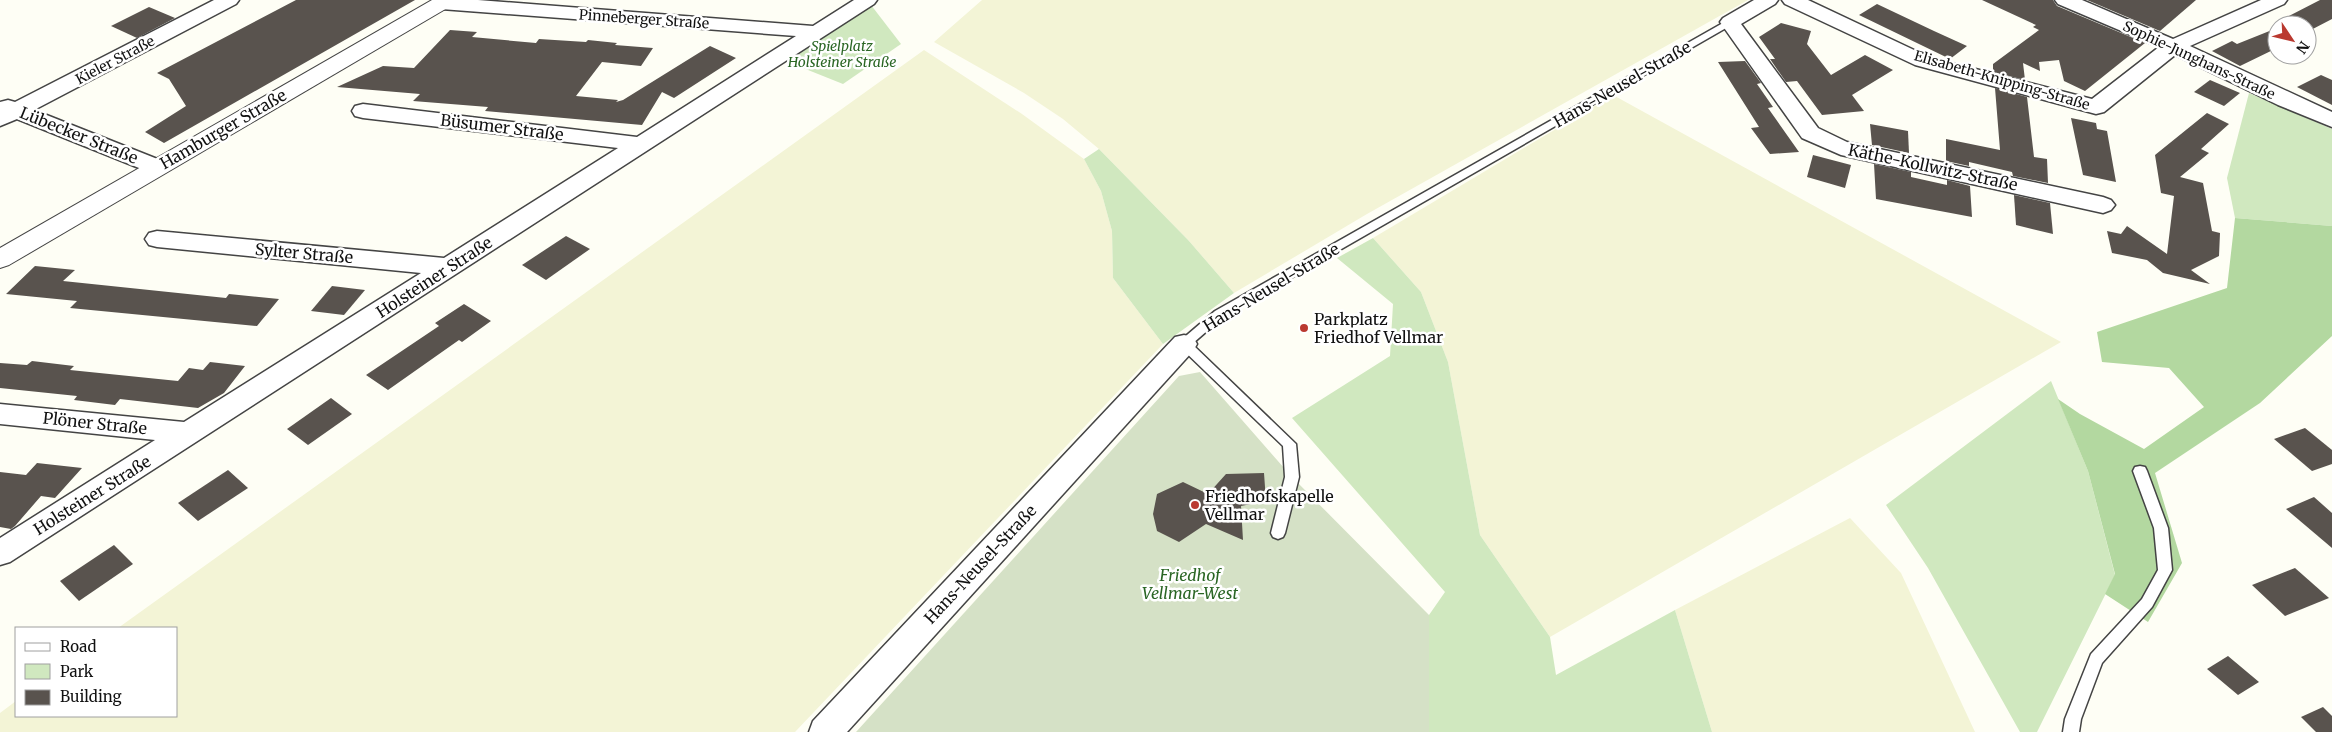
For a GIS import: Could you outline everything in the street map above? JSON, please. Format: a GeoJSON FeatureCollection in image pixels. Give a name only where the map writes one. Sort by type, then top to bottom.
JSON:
{"type":"FeatureCollection","features":[{"type":"Feature","properties":{"kind":"street","name":"Kieler Straße"},"geometry":{"type":"LineString","coordinates":[[6,111],[229,0]]}},
{"type":"Feature","properties":{"kind":"street","name":"Holsteiner Straße"},"geometry":{"type":"LineString","coordinates":[[0,553],[191,433],[867,0]]}},
{"type":"Feature","properties":{"kind":"street","name":"Hans-Neusel-Straße"},"geometry":{"type":"LineString","coordinates":[[1730,22],[1768,0]]}},
{"type":"Feature","properties":{"kind":"street","name":"Elisabeth-Knipping-Straße"},"geometry":{"type":"LineString","coordinates":[[1792,0],[1922,61],[2096,107],[2173,46]]}},
{"type":"Feature","properties":{"kind":"street","name":"Sophie-Junghans-Straße"},"geometry":{"type":"LineString","coordinates":[[2065,0],[2173,46],[2332,120]]}},
{"type":"Feature","properties":{"kind":"street"},"geometry":{"type":"LineString","coordinates":[[2173,46],[2276,0]]}},
{"type":"Feature","properties":{"kind":"street","name":"Pinneberger Straße"},"geometry":{"type":"LineString","coordinates":[[444,2],[816,32]]}},
{"type":"Feature","properties":{"kind":"street","name":"Hamburger Straße"},"geometry":{"type":"LineString","coordinates":[[0,259],[444,2]]}},
{"type":"Feature","properties":{"kind":"street","name":"Käthe-Kollwitz-Straße"},"geometry":{"type":"LineString","coordinates":[[1730,22],[1810,133],[1841,148],[2103,205]]}},
{"type":"Feature","properties":{"kind":"street","name":"Büsumer Straße"},"geometry":{"type":"LineString","coordinates":[[363,110],[640,144]]}},
{"type":"Feature","properties":{"kind":"street","name":"Lübecker Straße"},"geometry":{"type":"LineString","coordinates":[[6,111],[157,167]]}},
{"type":"Feature","properties":{"kind":"street","name":"Sylter Straße"},"geometry":{"type":"LineString","coordinates":[[158,239],[451,267]]}},
{"type":"Feature","properties":{"kind":"street","name":"Hans-Neusel-Straße"},"geometry":{"type":"LineString","coordinates":[[825,732],[1184,344]]}},
{"type":"Feature","properties":{"kind":"street","name":"Plöner Straße"},"geometry":{"type":"LineString","coordinates":[[0,414],[191,433]]}},
{"type":"Feature","properties":{"kind":"lane","name":"Hans-Neusel-Straße"},"geometry":{"type":"LineString","coordinates":[[1184,344],[1219,314],[1730,22]]}},
{"type":"Feature","properties":{"kind":"lane"},"geometry":{"type":"LineString","coordinates":[[1184,344],[1289,444],[1292,477],[1278,533]]}},
{"type":"Feature","properties":{"kind":"lane"},"geometry":{"type":"LineString","coordinates":[[2071,732],[2073,719],[2096,659],[2147,603],[2164,570],[2161,528],[2140,471]]}},
{"type":"Feature","properties":{"kind":"green space"},"geometry":{"type":"Polygon","coordinates":[[[982,0],[1748,0],[1367,214],[1234,293],[1189,241],[1099,149],[1063,119],[1024,93],[934,42],[982,0]]]}},
{"type":"Feature","properties":{"kind":"green space","name":"Spielplatz Holsteiner Straße"},"geometry":{"type":"Polygon","coordinates":[[[871,5],[901,44],[843,84],[783,60],[871,5]]]}},
{"type":"Feature","properties":{"kind":"green space"},"geometry":{"type":"Polygon","coordinates":[[[924,50],[1022,114],[1084,159],[1101,191],[1112,231],[1113,278],[1163,344],[795,732],[0,732],[0,713],[15,702],[15,717],[178,717],[178,627],[119,627],[924,50]]]}},
{"type":"Feature","properties":{"kind":"green space"},"geometry":{"type":"Polygon","coordinates":[[[2249,93],[2332,129],[2332,226],[2235,218],[2227,178],[2249,93]]]}},
{"type":"Feature","properties":{"kind":"green space"},"geometry":{"type":"Polygon","coordinates":[[[1613,95],[2061,342],[1550,637],[1480,535],[1448,362],[1421,292],[1373,238],[1613,95]]]}},
{"type":"Feature","properties":{"kind":"green space"},"geometry":{"type":"Polygon","coordinates":[[[1099,149],[1189,241],[1234,293],[1163,344],[1113,278],[1112,231],[1101,191],[1084,159],[1099,149]]]}},
{"type":"Feature","properties":{"kind":"green space"},"geometry":{"type":"Polygon","coordinates":[[[2235,218],[2332,226],[2332,336],[2260,403],[2155,473],[2182,563],[2148,622],[2105,594],[2115,574],[2088,471],[2058,399],[2080,414],[2144,449],[2204,407],[2169,368],[2102,362],[2097,332],[2227,288],[2235,218]]]}},
{"type":"Feature","properties":{"kind":"green space"},"geometry":{"type":"Polygon","coordinates":[[[1373,238],[1421,292],[1448,362],[1480,535],[1550,637],[1556,675],[1675,610],[1712,732],[1429,732],[1429,615],[1445,592],[1292,418],[1390,356],[1393,304],[1337,258],[1373,238]]]}},
{"type":"Feature","properties":{"kind":"green space","name":"Friedhof Vellmar-West"},"geometry":{"type":"Polygon","coordinates":[[[1200,372],[1292,477],[1429,615],[1429,732],[856,732],[1179,376],[1200,372]]]}},
{"type":"Feature","properties":{"kind":"green space"},"geometry":{"type":"Polygon","coordinates":[[[2051,381],[2088,471],[2115,575],[2037,732],[2020,732],[1928,568],[1886,505],[2051,381]]]}},
{"type":"Feature","properties":{"kind":"green space"},"geometry":{"type":"Polygon","coordinates":[[[1850,518],[1901,573],[1975,732],[1712,732],[1675,610],[1850,518]]]}},
{"type":"Feature","properties":{"kind":"building"},"geometry":{"type":"Polygon","coordinates":[[[296,0],[415,0],[164,143],[145,132],[186,106],[169,79],[157,73],[296,0]]]}},
{"type":"Feature","properties":{"kind":"building"},"geometry":{"type":"Polygon","coordinates":[[[1982,0],[2053,0],[2057,6],[2145,43],[2085,91],[2064,81],[2059,60],[2039,62],[2040,71],[2023,63],[2025,80],[1993,72],[1993,64],[2039,30],[2033,27],[2036,25],[1982,0]]]}},
{"type":"Feature","properties":{"kind":"building"},"geometry":{"type":"Polygon","coordinates":[[[2087,0],[2196,0],[2160,31],[2087,0]]]}},
{"type":"Feature","properties":{"kind":"building"},"geometry":{"type":"Polygon","coordinates":[[[2320,0],[2332,0],[2332,19],[2317,27],[2317,15],[2291,15],[2320,0]]]}},
{"type":"Feature","properties":{"kind":"building"},"geometry":{"type":"Polygon","coordinates":[[[1877,4],[1967,46],[1950,59],[1859,15],[1877,4]]]}},
{"type":"Feature","properties":{"kind":"building"},"geometry":{"type":"Polygon","coordinates":[[[149,7],[175,18],[137,38],[111,26],[149,7]]]}},
{"type":"Feature","properties":{"kind":"building"},"geometry":{"type":"Polygon","coordinates":[[[1781,23],[1811,31],[1807,44],[1831,75],[1865,55],[1893,70],[1852,95],[1864,111],[1822,115],[1797,81],[1786,82],[1770,59],[1775,59],[1759,37],[1781,23]]]}},
{"type":"Feature","properties":{"kind":"building"},"geometry":{"type":"Polygon","coordinates":[[[450,30],[477,32],[472,37],[536,43],[539,39],[586,42],[588,40],[617,43],[615,45],[653,48],[641,66],[602,62],[576,96],[618,100],[616,102],[623,100],[710,46],[736,58],[674,98],[662,92],[642,125],[485,111],[488,107],[413,101],[420,94],[337,87],[383,66],[414,68],[450,30]]]}},
{"type":"Feature","properties":{"kind":"building"},"geometry":{"type":"Polygon","coordinates":[[[2267,32],[2267,53],[2240,66],[2212,51],[2232,41],[2237,44],[2267,32]]]}},
{"type":"Feature","properties":{"kind":"building"},"geometry":{"type":"Polygon","coordinates":[[[1745,61],[1761,83],[1757,84],[1773,107],[1768,108],[1799,152],[1770,154],[1751,128],[1759,127],[1718,62],[1745,61]]]}},
{"type":"Feature","properties":{"kind":"building"},"geometry":{"type":"Polygon","coordinates":[[[2321,75],[2332,80],[2332,105],[2297,87],[2321,75]]]}},
{"type":"Feature","properties":{"kind":"building"},"geometry":{"type":"Polygon","coordinates":[[[2210,80],[2240,93],[2224,106],[2194,92],[2210,80]]]}},
{"type":"Feature","properties":{"kind":"building"},"geometry":{"type":"Polygon","coordinates":[[[1995,88],[2027,97],[2034,157],[2047,159],[2048,183],[2013,176],[2012,172],[1969,162],[1969,166],[1946,161],[1946,139],[2000,150],[1995,88]]]}},
{"type":"Feature","properties":{"kind":"building"},"geometry":{"type":"Polygon","coordinates":[[[2207,113],[2229,124],[2201,149],[2209,153],[2180,177],[2203,183],[2212,231],[2220,233],[2219,256],[2191,270],[2210,284],[2163,273],[2147,260],[2112,253],[2107,231],[2121,234],[2127,226],[2167,254],[2174,196],[2161,193],[2155,155],[2207,113]]]}},
{"type":"Feature","properties":{"kind":"building"},"geometry":{"type":"Polygon","coordinates":[[[2071,118],[2096,123],[2097,129],[2107,131],[2116,182],[2083,175],[2071,118]]]}},
{"type":"Feature","properties":{"kind":"building"},"geometry":{"type":"Polygon","coordinates":[[[1870,124],[1908,131],[1909,153],[1872,145],[1870,124]]]}},
{"type":"Feature","properties":{"kind":"building"},"geometry":{"type":"Polygon","coordinates":[[[1813,155],[1851,165],[1845,188],[1807,177],[1813,155]]]}},
{"type":"Feature","properties":{"kind":"building"},"geometry":{"type":"Polygon","coordinates":[[[1874,164],[1911,172],[1911,177],[1947,185],[1947,180],[1970,186],[1972,217],[1876,199],[1874,164]]]}},
{"type":"Feature","properties":{"kind":"building"},"geometry":{"type":"Polygon","coordinates":[[[2014,195],[2050,203],[2053,234],[2016,225],[2014,195]]]}},
{"type":"Feature","properties":{"kind":"building"},"geometry":{"type":"Polygon","coordinates":[[[566,236],[590,249],[546,280],[522,265],[566,236]]]}},
{"type":"Feature","properties":{"kind":"building"},"geometry":{"type":"Polygon","coordinates":[[[35,266],[75,270],[63,281],[226,298],[229,294],[279,299],[257,326],[70,308],[77,301],[6,294],[35,266]]]}},
{"type":"Feature","properties":{"kind":"building"},"geometry":{"type":"Polygon","coordinates":[[[332,286],[365,290],[344,315],[311,311],[332,286]]]}},
{"type":"Feature","properties":{"kind":"building"},"geometry":{"type":"Polygon","coordinates":[[[464,304],[491,321],[462,342],[459,340],[388,390],[366,375],[439,326],[435,323],[464,304]]]}},
{"type":"Feature","properties":{"kind":"building"},"geometry":{"type":"Polygon","coordinates":[[[32,361],[74,366],[70,370],[178,381],[189,368],[203,370],[210,362],[245,366],[224,393],[198,408],[120,399],[115,405],[74,400],[77,396],[0,388],[0,363],[27,365],[32,361]]]}},
{"type":"Feature","properties":{"kind":"building"},"geometry":{"type":"Polygon","coordinates":[[[331,398],[352,414],[308,445],[287,429],[331,398]]]}},
{"type":"Feature","properties":{"kind":"building"},"geometry":{"type":"Polygon","coordinates":[[[2305,428],[2332,450],[2332,464],[2312,471],[2274,439],[2305,428]]]}},
{"type":"Feature","properties":{"kind":"building"},"geometry":{"type":"Polygon","coordinates":[[[37,463],[82,468],[55,498],[41,496],[15,526],[11,529],[0,527],[0,472],[26,475],[37,463]]]}},
{"type":"Feature","properties":{"kind":"building"},"geometry":{"type":"Polygon","coordinates":[[[228,470],[248,488],[198,521],[178,503],[228,470]]]}},
{"type":"Feature","properties":{"kind":"building"},"geometry":{"type":"Polygon","coordinates":[[[1264,473],[1266,501],[1241,506],[1243,540],[1206,524],[1179,542],[1157,531],[1153,514],[1157,494],[1183,482],[1208,494],[1226,474],[1264,473]]]}},
{"type":"Feature","properties":{"kind":"building"},"geometry":{"type":"Polygon","coordinates":[[[2314,497],[2332,513],[2332,548],[2286,509],[2314,497]]]}},
{"type":"Feature","properties":{"kind":"building"},"geometry":{"type":"Polygon","coordinates":[[[114,545],[133,564],[79,601],[60,581],[114,545]]]}},
{"type":"Feature","properties":{"kind":"building"},"geometry":{"type":"Polygon","coordinates":[[[2295,568],[2329,598],[2285,616],[2252,585],[2295,568]]]}},
{"type":"Feature","properties":{"kind":"building"},"geometry":{"type":"Polygon","coordinates":[[[2228,656],[2259,682],[2238,695],[2207,669],[2228,656]]]}},
{"type":"Feature","properties":{"kind":"building"},"geometry":{"type":"Polygon","coordinates":[[[2323,707],[2332,716],[2332,732],[2316,732],[2301,717],[2323,707]]]}},
{"type":"Feature","properties":{"kind":"place","name":"Parkplatz Friedhof Vellmar"},"geometry":{"type":"Point","coordinates":[1304,328]}},
{"type":"Feature","properties":{"kind":"place","name":"Friedhofskapelle Vellmar"},"geometry":{"type":"Point","coordinates":[1195,505]}}]}
